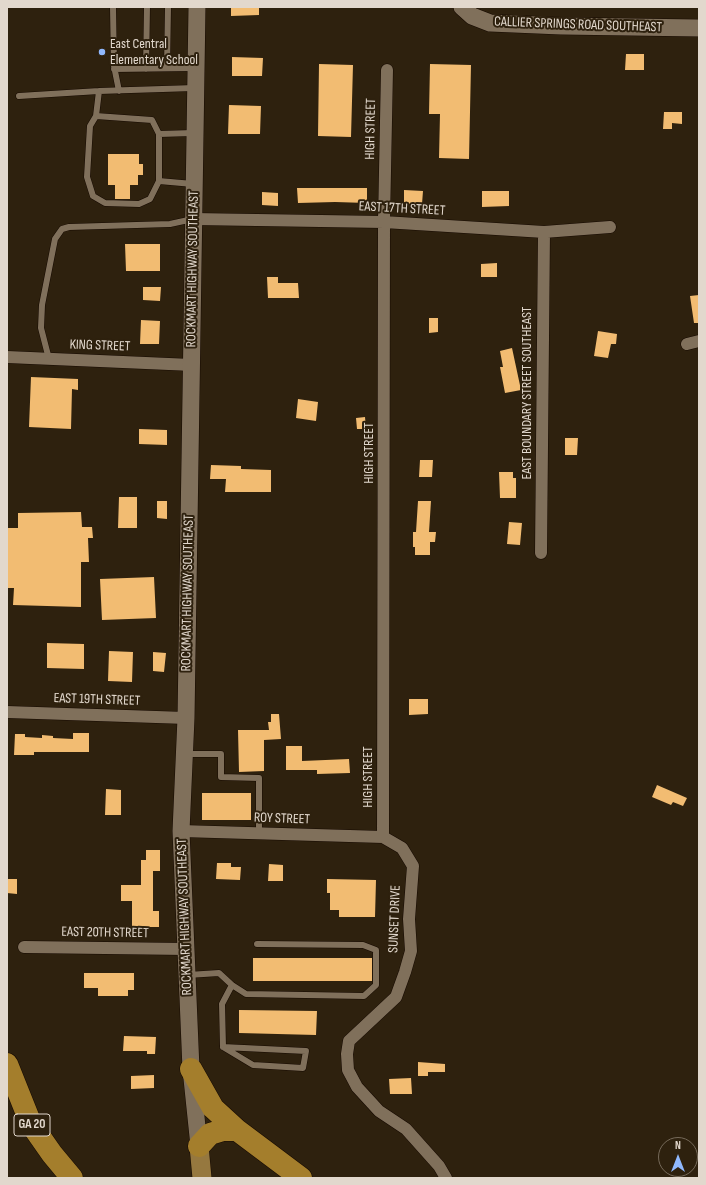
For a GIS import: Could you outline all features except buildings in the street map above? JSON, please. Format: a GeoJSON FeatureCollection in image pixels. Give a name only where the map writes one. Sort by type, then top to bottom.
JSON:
{"type":"FeatureCollection","features":[{"type":"Feature","properties":{"kind":"highway","name":"GA 20"},"geometry":{"type":"LineString","coordinates":[[7,1064],[31,1124],[52,1154],[72,1178]]}},
{"type":"Feature","properties":{"kind":"highway"},"geometry":{"type":"LineString","coordinates":[[191,1069],[213,1108],[237,1130],[301,1178]]}},
{"type":"Feature","properties":{"kind":"highway"},"geometry":{"type":"LineString","coordinates":[[199,1146],[210,1134],[223,1130],[237,1130]]}},
{"type":"Feature","properties":{"kind":"main road","name":"ROCKMART HIGHWAY SOUTHEAST"},"geometry":{"type":"LineString","coordinates":[[197,7],[186,718],[181,831],[191,1069],[202,1178]]}},
{"type":"Feature","properties":{"kind":"main road","name":"CALLIER SPRINGS ROAD SOUTHEAST"},"geometry":{"type":"LineString","coordinates":[[462,7],[472,16],[490,23],[561,26],[699,28]]}},
{"type":"Feature","properties":{"kind":"street","name":"HIGH STREET"},"geometry":{"type":"LineString","coordinates":[[382,837],[384,222],[387,70]]}},
{"type":"Feature","properties":{"kind":"street","name":"EAST 17TH STREET"},"geometry":{"type":"LineString","coordinates":[[193,219],[384,222],[544,232],[610,227]]}},
{"type":"Feature","properties":{"kind":"street","name":"EAST BOUNDARY STREET SOUTHEAST"},"geometry":{"type":"LineString","coordinates":[[541,553],[544,232]]}},
{"type":"Feature","properties":{"kind":"street"},"geometry":{"type":"LineString","coordinates":[[687,344],[699,342]]}},
{"type":"Feature","properties":{"kind":"street","name":"KING STREET"},"geometry":{"type":"LineString","coordinates":[[7,357],[192,365]]}},
{"type":"Feature","properties":{"kind":"street","name":"EAST 19TH STREET"},"geometry":{"type":"LineString","coordinates":[[7,712],[186,718]]}},
{"type":"Feature","properties":{"kind":"street","name":"ROY STREET"},"geometry":{"type":"LineString","coordinates":[[181,831],[382,837]]}},
{"type":"Feature","properties":{"kind":"street","name":"SUNSET DRIVE"},"geometry":{"type":"LineString","coordinates":[[382,837],[402,848],[413,866],[409,919],[411,951],[396,997],[349,1041],[347,1054],[348,1070],[357,1087],[379,1111],[406,1128],[439,1166],[446,1178]]}},
{"type":"Feature","properties":{"kind":"street","name":"EAST 20TH STREET"},"geometry":{"type":"LineString","coordinates":[[24,947],[186,950]]}},
{"type":"Feature","properties":{"kind":"lane"},"geometry":{"type":"LineString","coordinates":[[113,7],[114,69],[118,91]]}},
{"type":"Feature","properties":{"kind":"lane"},"geometry":{"type":"LineString","coordinates":[[146,69],[147,7]]}},
{"type":"Feature","properties":{"kind":"lane"},"geometry":{"type":"LineString","coordinates":[[167,68],[168,7]]}},
{"type":"Feature","properties":{"kind":"lane"},"geometry":{"type":"LineString","coordinates":[[114,69],[196,68]]}},
{"type":"Feature","properties":{"kind":"lane"},"geometry":{"type":"LineString","coordinates":[[19,96],[99,91],[196,88]]}},
{"type":"Feature","properties":{"kind":"lane"},"geometry":{"type":"LineString","coordinates":[[96,116],[152,120],[159,134],[159,181],[150,199],[139,204],[105,203],[93,196],[87,177],[90,126],[96,116],[99,91]]}},
{"type":"Feature","properties":{"kind":"lane"},"geometry":{"type":"LineString","coordinates":[[159,134],[195,133]]}},
{"type":"Feature","properties":{"kind":"lane"},"geometry":{"type":"LineString","coordinates":[[159,181],[194,184]]}},
{"type":"Feature","properties":{"kind":"lane"},"geometry":{"type":"LineString","coordinates":[[49,359],[41,328],[42,305],[56,240],[62,229],[69,227],[170,224],[193,219]]}},
{"type":"Feature","properties":{"kind":"lane"},"geometry":{"type":"LineString","coordinates":[[184,754],[221,754],[221,777],[260,778],[259,833]]}},
{"type":"Feature","properties":{"kind":"lane"},"geometry":{"type":"LineString","coordinates":[[187,975],[219,973],[232,985],[246,994],[364,996],[376,985],[376,950],[363,945],[257,944]]}},
{"type":"Feature","properties":{"kind":"lane"},"geometry":{"type":"LineString","coordinates":[[223,1047],[222,1004],[232,985]]}},
{"type":"Feature","properties":{"kind":"lane"},"geometry":{"type":"LineString","coordinates":[[223,1047],[238,1048],[306,1051],[303,1068],[253,1065],[223,1047]]}},
{"type":"Feature","properties":{"kind":"place","name":"East Central Elementary School"},"geometry":{"type":"Point","coordinates":[102,52]}}]}
